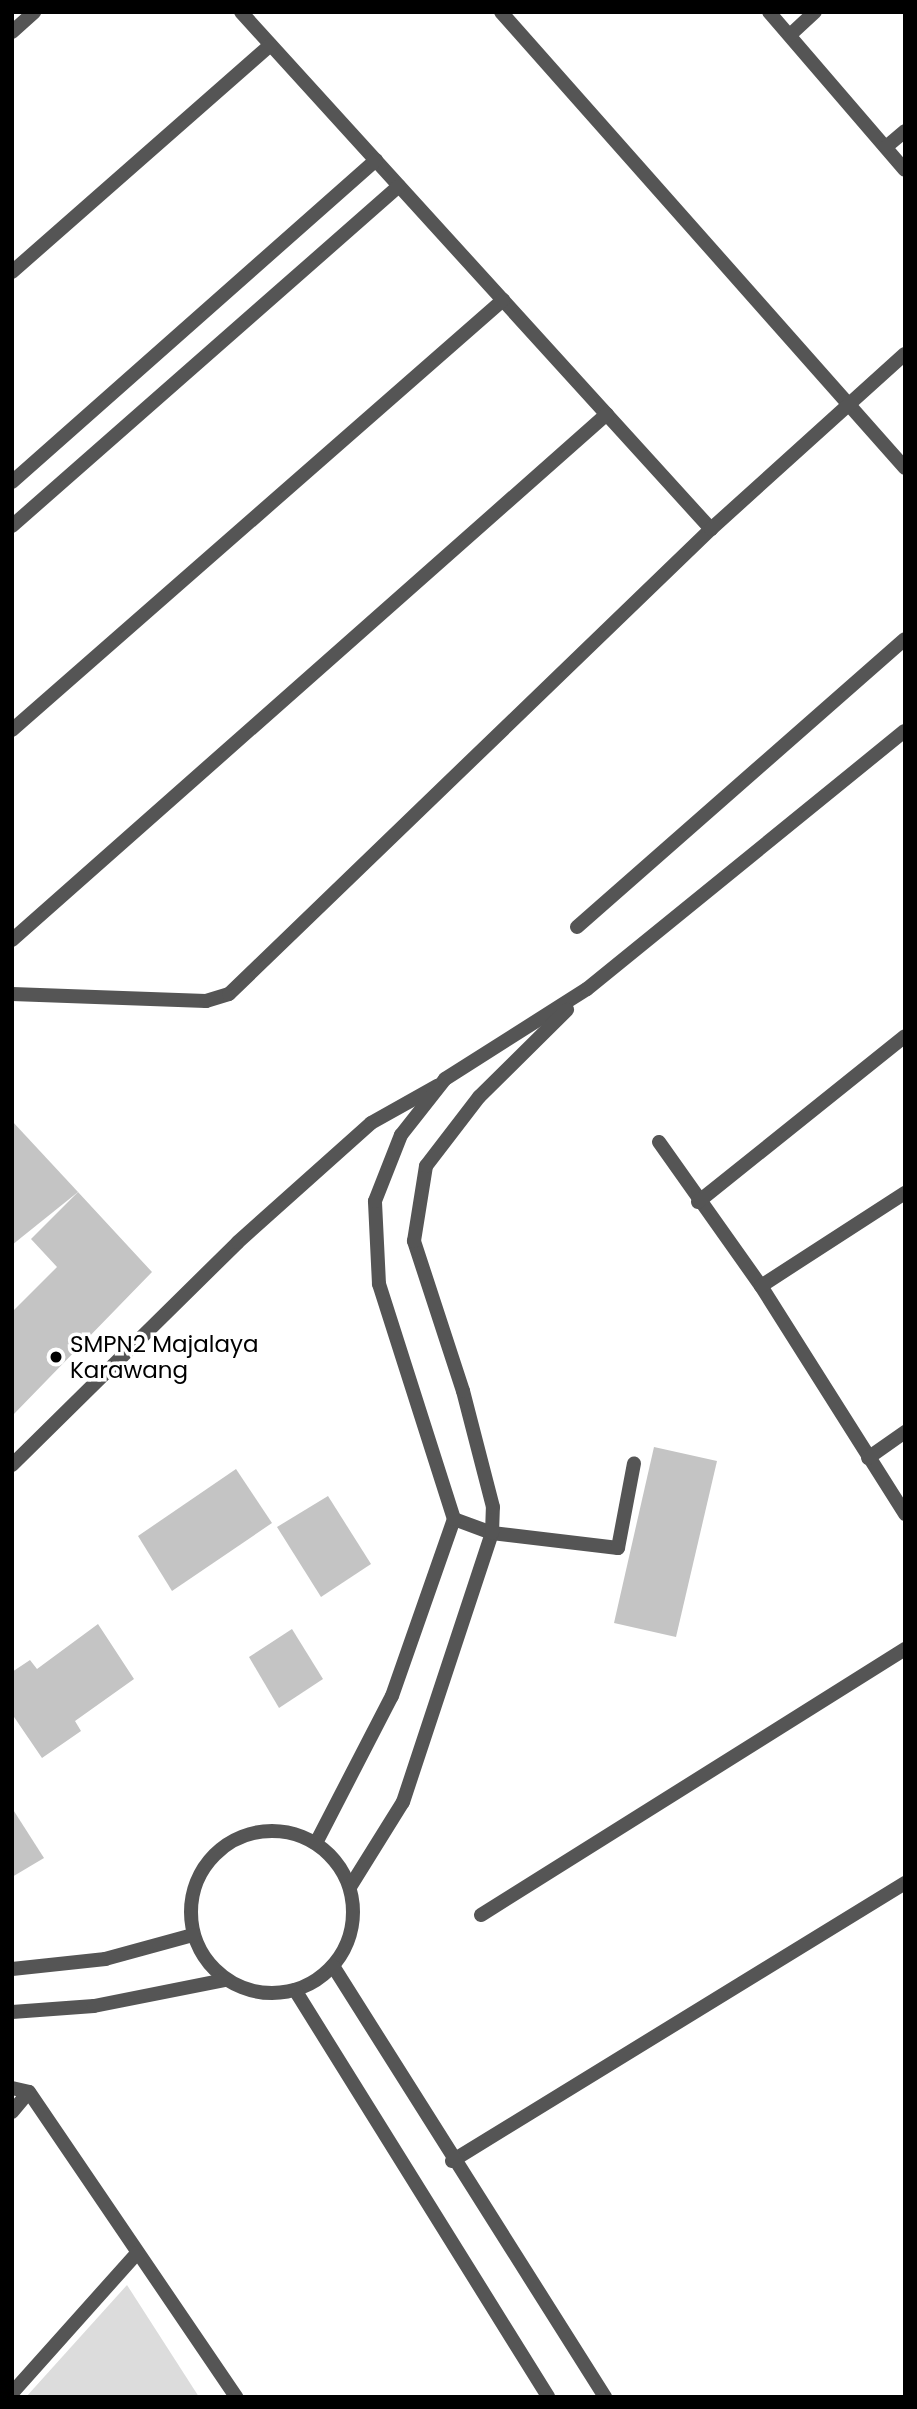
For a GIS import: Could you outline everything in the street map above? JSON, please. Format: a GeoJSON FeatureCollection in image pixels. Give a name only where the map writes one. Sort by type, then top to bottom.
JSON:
{"type":"FeatureCollection","features":[{"type":"Feature","properties":{"kind":"street"},"geometry":{"type":"LineString","coordinates":[[12,32],[34,12]]}},
{"type":"Feature","properties":{"kind":"street"},"geometry":{"type":"LineString","coordinates":[[241,12],[711,529]]}},
{"type":"Feature","properties":{"kind":"street"},"geometry":{"type":"LineString","coordinates":[[501,12],[905,468]]}},
{"type":"Feature","properties":{"kind":"street"},"geometry":{"type":"LineString","coordinates":[[769,12],[905,170]]}},
{"type":"Feature","properties":{"kind":"street"},"geometry":{"type":"LineString","coordinates":[[790,35],[815,12]]}},
{"type":"Feature","properties":{"kind":"street"},"geometry":{"type":"LineString","coordinates":[[12,272],[270,45]]}},
{"type":"Feature","properties":{"kind":"street"},"geometry":{"type":"LineString","coordinates":[[886,147],[905,131]]}},
{"type":"Feature","properties":{"kind":"street"},"geometry":{"type":"LineString","coordinates":[[12,482],[376,160]]}},
{"type":"Feature","properties":{"kind":"street"},"geometry":{"type":"LineString","coordinates":[[12,526],[399,186]]}},
{"type":"Feature","properties":{"kind":"street"},"geometry":{"type":"LineString","coordinates":[[12,730],[503,300]]}},
{"type":"Feature","properties":{"kind":"street"},"geometry":{"type":"LineString","coordinates":[[12,994],[206,1001],[229,994],[711,529],[848,402],[905,354]]}},
{"type":"Feature","properties":{"kind":"street"},"geometry":{"type":"LineString","coordinates":[[12,940],[607,414]]}},
{"type":"Feature","properties":{"kind":"street"},"geometry":{"type":"LineString","coordinates":[[577,927],[905,639]]}},
{"type":"Feature","properties":{"kind":"street"},"geometry":{"type":"LineString","coordinates":[[350,1887],[403,1802],[492,1533],[493,1507],[463,1391],[414,1241],[426,1166],[479,1097],[587,989],[905,731]]}},
{"type":"Feature","properties":{"kind":"street"},"geometry":{"type":"LineString","coordinates":[[12,1465],[238,1242],[371,1123],[587,989]]}},
{"type":"Feature","properties":{"kind":"street"},"geometry":{"type":"LineString","coordinates":[[698,1202],[905,1036]]}},
{"type":"Feature","properties":{"kind":"street"},"geometry":{"type":"LineString","coordinates":[[316,1843],[392,1696],[454,1519],[379,1284],[375,1201],[401,1135],[445,1079]]}},
{"type":"Feature","properties":{"kind":"street"},"geometry":{"type":"LineString","coordinates":[[659,1142],[698,1202],[761,1286],[905,1514]]}},
{"type":"Feature","properties":{"kind":"street"},"geometry":{"type":"LineString","coordinates":[[761,1286],[905,1193]]}},
{"type":"Feature","properties":{"kind":"street"},"geometry":{"type":"LineString","coordinates":[[869,1458],[905,1432]]}},
{"type":"Feature","properties":{"kind":"street"},"geometry":{"type":"LineString","coordinates":[[454,1519],[492,1533],[618,1548],[634,1463]]}},
{"type":"Feature","properties":{"kind":"street"},"geometry":{"type":"LineString","coordinates":[[481,1915],[905,1648]]}},
{"type":"Feature","properties":{"kind":"street"},"geometry":{"type":"LineString","coordinates":[[12,2012],[94,2006],[225,1980],[259,1992],[295,1990],[333,1966],[354,1914],[350,1887],[337,1862],[316,1843],[262,1830],[212,1856],[196,1880],[193,1935],[225,1980]]}},
{"type":"Feature","properties":{"kind":"street"},"geometry":{"type":"LineString","coordinates":[[452,2161],[905,1883]]}},
{"type":"Feature","properties":{"kind":"street"},"geometry":{"type":"LineString","coordinates":[[12,1969],[105,1959],[193,1935]]}},
{"type":"Feature","properties":{"kind":"street"},"geometry":{"type":"LineString","coordinates":[[333,1966],[452,2161],[606,2397]]}},
{"type":"Feature","properties":{"kind":"street"},"geometry":{"type":"LineString","coordinates":[[295,1990],[548,2397]]}},
{"type":"Feature","properties":{"kind":"street"},"geometry":{"type":"LineString","coordinates":[[12,2088],[29,2092],[236,2397]]}},
{"type":"Feature","properties":{"kind":"street"},"geometry":{"type":"LineString","coordinates":[[12,2112],[29,2092]]}},
{"type":"Feature","properties":{"kind":"street"},"geometry":{"type":"LineString","coordinates":[[12,2393],[137,2253]]}},
{"type":"Feature","properties":{"kind":"shaded area"},"geometry":{"type":"Polygon","coordinates":[[[127,2285],[199,2397],[26,2397],[127,2285]]]}},
{"type":"Feature","properties":{"kind":"building"},"geometry":{"type":"Polygon","coordinates":[[[12,1121],[78,1192],[12,1245],[12,1121]]]}},
{"type":"Feature","properties":{"kind":"building"},"geometry":{"type":"Polygon","coordinates":[[[78,1192],[152,1272],[12,1416],[12,1312],[57,1267],[31,1239],[78,1192]]]}},
{"type":"Feature","properties":{"kind":"building"},"geometry":{"type":"Polygon","coordinates":[[[654,1447],[717,1461],[676,1637],[614,1623],[654,1447]]]}},
{"type":"Feature","properties":{"kind":"building"},"geometry":{"type":"Polygon","coordinates":[[[236,1469],[272,1523],[172,1591],[138,1536],[236,1469]]]}},
{"type":"Feature","properties":{"kind":"building"},"geometry":{"type":"Polygon","coordinates":[[[328,1496],[371,1564],[321,1597],[277,1527],[328,1496]]]}},
{"type":"Feature","properties":{"kind":"building"},"geometry":{"type":"Polygon","coordinates":[[[98,1624],[134,1679],[75,1721],[81,1731],[42,1758],[12,1714],[12,1672],[30,1660],[37,1669],[98,1624]]]}},
{"type":"Feature","properties":{"kind":"building"},"geometry":{"type":"Polygon","coordinates":[[[292,1629],[323,1679],[279,1708],[249,1657],[292,1629]]]}},
{"type":"Feature","properties":{"kind":"building"},"geometry":{"type":"Polygon","coordinates":[[[12,1808],[44,1858],[12,1877],[12,1808]]]}},
{"type":"Feature","properties":{"kind":"place","name":"SMPN2 Majalaya Karawang"},"geometry":{"type":"Point","coordinates":[56,1357]}}]}
